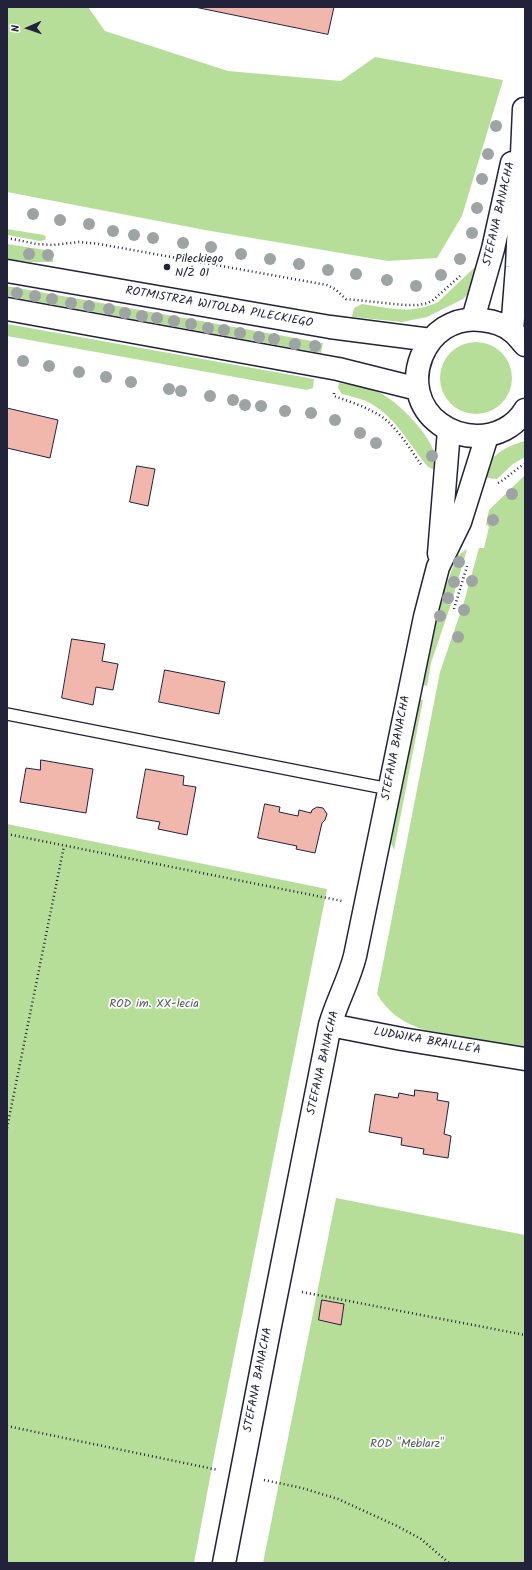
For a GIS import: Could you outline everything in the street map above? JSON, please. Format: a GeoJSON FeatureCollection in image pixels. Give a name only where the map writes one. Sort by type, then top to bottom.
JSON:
{"type":"FeatureCollection","features":[{"type":"Feature","properties":{"kind":"street","name":"STEFANA BANACHA"},"geometry":{"type":"LineString","coordinates":[[473,319],[493,248],[525,107]]}},
{"type":"Feature","properties":{"kind":"street","name":"STEFANA BANACHA"},"geometry":{"type":"LineString","coordinates":[[518,338],[517,267],[525,107]]}},
{"type":"Feature","properties":{"kind":"street","name":"ROTMISTRZA WITOLDA PILECKIEGO"},"geometry":{"type":"LineString","coordinates":[[7,271],[330,327],[431,340]]}},
{"type":"Feature","properties":{"kind":"street"},"geometry":{"type":"LineString","coordinates":[[7,310],[338,369],[418,389]]}},
{"type":"Feature","properties":{"kind":"street"},"geometry":{"type":"LineString","coordinates":[[518,338],[494,321],[473,319],[461,320],[450,325],[439,331],[422,354],[417,372],[418,389],[424,406],[434,420],[449,430],[467,436],[487,436],[506,428],[524,413]]}},
{"type":"Feature","properties":{"kind":"street","name":"STEFANA BANACHA"},"geometry":{"type":"LineString","coordinates":[[224,1563],[330,1025],[333,1013],[351,972],[425,617],[438,567],[449,430]]}},
{"type":"Feature","properties":{"kind":"street","name":"STEFANA BANACHA"},"geometry":{"type":"LineString","coordinates":[[438,567],[460,522],[487,436]]}},
{"type":"Feature","properties":{"kind":"street","name":"LUDWIKA BRAILLE'A"},"geometry":{"type":"LineString","coordinates":[[330,1025],[402,1039],[525,1059]]}},
{"type":"Feature","properties":{"kind":"lane"},"geometry":{"type":"LineString","coordinates":[[7,714],[389,789]]}},
{"type":"Feature","properties":{"kind":"path"},"geometry":{"type":"LineString","coordinates":[[7,238],[37,244],[53,245],[79,242],[99,244],[327,285],[335,289],[346,299],[404,305],[428,303],[465,271]]}},
{"type":"Feature","properties":{"kind":"path"},"geometry":{"type":"LineString","coordinates":[[334,390],[334,396],[358,404],[384,419],[396,431],[424,468]]}},
{"type":"Feature","properties":{"kind":"path"},"geometry":{"type":"LineString","coordinates":[[492,483],[498,483],[504,480],[517,468],[525,464]]}},
{"type":"Feature","properties":{"kind":"path"},"geometry":{"type":"LineString","coordinates":[[7,834],[366,905]]}},
{"type":"Feature","properties":{"kind":"path"},"geometry":{"type":"LineString","coordinates":[[7,1128],[64,846]]}},
{"type":"Feature","properties":{"kind":"path"},"geometry":{"type":"LineString","coordinates":[[316,1295],[525,1335]]}},
{"type":"Feature","properties":{"kind":"path"},"geometry":{"type":"LineString","coordinates":[[7,1426],[241,1475]]}},
{"type":"Feature","properties":{"kind":"path"},"geometry":{"type":"LineString","coordinates":[[279,1483],[338,1499],[397,1526],[421,1540],[449,1563]]}},
{"type":"Feature","properties":{"kind":"green space"},"geometry":{"type":"Polygon","coordinates":[[[7,7],[88,7],[105,31],[228,71],[341,81],[375,57],[503,80],[462,216],[437,258],[388,261],[205,230],[7,192],[7,7]]]}},
{"type":"Feature","properties":{"kind":"green space"},"geometry":{"type":"Polygon","coordinates":[[[7,229],[44,235],[46,237],[45,240],[40,241],[7,235],[7,229]]]}},
{"type":"Feature","properties":{"kind":"green space"},"geometry":{"type":"Polygon","coordinates":[[[7,244],[52,251],[53,262],[30,262],[7,259],[7,244]]]}},
{"type":"Feature","properties":{"kind":"green space"},"geometry":{"type":"Polygon","coordinates":[[[481,265],[469,293],[463,299],[427,317],[402,322],[352,317],[354,308],[362,304],[391,309],[410,309],[428,306],[438,302],[475,267],[481,265]]]}},
{"type":"Feature","properties":{"kind":"green space"},"geometry":{"type":"Polygon","coordinates":[[[7,286],[323,343],[321,353],[7,296],[7,286]]]}},
{"type":"Feature","properties":{"kind":"green space"},"geometry":{"type":"Polygon","coordinates":[[[7,324],[314,379],[313,388],[307,390],[7,336],[7,324]]]}},
{"type":"Feature","properties":{"kind":"green space"},"geometry":{"type":"Polygon","coordinates":[[[476,342],[496,348],[506,358],[512,378],[506,398],[496,408],[476,414],[456,408],[446,398],[440,378],[446,358],[456,348],[476,342]]]}},
{"type":"Feature","properties":{"kind":"green space"},"geometry":{"type":"Polygon","coordinates":[[[339,383],[364,387],[378,392],[386,396],[403,410],[427,437],[436,459],[435,470],[428,467],[400,430],[385,414],[366,401],[342,394],[338,388],[339,383]]]}},
{"type":"Feature","properties":{"kind":"green space"},"geometry":{"type":"Polygon","coordinates":[[[525,441],[525,457],[513,464],[497,479],[480,477],[498,453],[510,446],[525,441]]]}},
{"type":"Feature","properties":{"kind":"green space"},"geometry":{"type":"Polygon","coordinates":[[[525,475],[525,1048],[418,1028],[398,1017],[386,1007],[377,994],[440,672],[464,602],[479,548],[484,548],[489,527],[486,524],[489,510],[525,475]]]}},
{"type":"Feature","properties":{"kind":"green space"},"geometry":{"type":"Polygon","coordinates":[[[467,549],[451,604],[431,663],[427,686],[420,684],[438,607],[457,556],[467,549]]]}},
{"type":"Feature","properties":{"kind":"green space"},"geometry":{"type":"Polygon","coordinates":[[[417,699],[423,700],[394,850],[390,841],[417,699]]]}},
{"type":"Feature","properties":{"kind":"green space","name":"ROD im. XX-lecia"},"geometry":{"type":"Polygon","coordinates":[[[7,824],[327,889],[194,1563],[7,1563],[7,824]]]}},
{"type":"Feature","properties":{"kind":"green space","name":"ROD \"Meblarz\""},"geometry":{"type":"Polygon","coordinates":[[[336,1198],[525,1235],[525,1563],[263,1563],[336,1198]]]}},
{"type":"Feature","properties":{"kind":"building"},"geometry":{"type":"Polygon","coordinates":[[[195,7],[334,7],[328,34],[195,7]]]}},
{"type":"Feature","properties":{"kind":"building"},"geometry":{"type":"Polygon","coordinates":[[[7,408],[58,420],[50,458],[7,448],[7,408]]]}},
{"type":"Feature","properties":{"kind":"building"},"geometry":{"type":"Polygon","coordinates":[[[137,466],[155,469],[148,506],[130,502],[137,466]]]}},
{"type":"Feature","properties":{"kind":"building"},"geometry":{"type":"Polygon","coordinates":[[[72,639],[105,644],[102,661],[118,664],[113,690],[96,687],[93,705],[62,698],[72,639]]]}},
{"type":"Feature","properties":{"kind":"building"},"geometry":{"type":"Polygon","coordinates":[[[165,670],[225,682],[219,714],[159,702],[165,670]]]}},
{"type":"Feature","properties":{"kind":"building"},"geometry":{"type":"Polygon","coordinates":[[[41,760],[93,769],[86,813],[20,802],[26,768],[40,770],[41,760]]]}},
{"type":"Feature","properties":{"kind":"building"},"geometry":{"type":"Polygon","coordinates":[[[146,769],[184,776],[183,785],[196,787],[187,835],[158,829],[160,822],[137,818],[146,769]]]}},
{"type":"Feature","properties":{"kind":"building"},"geometry":{"type":"Polygon","coordinates":[[[265,804],[280,807],[279,812],[298,816],[299,810],[311,813],[312,810],[317,807],[323,808],[327,814],[322,823],[315,853],[296,849],[297,846],[258,838],[265,804]]]}},
{"type":"Feature","properties":{"kind":"building"},"geometry":{"type":"Polygon","coordinates":[[[415,1090],[438,1093],[437,1100],[449,1102],[444,1134],[451,1136],[448,1158],[423,1154],[424,1149],[401,1145],[402,1138],[369,1132],[375,1094],[398,1098],[399,1093],[414,1096],[415,1090]]]}},
{"type":"Feature","properties":{"kind":"building"},"geometry":{"type":"Polygon","coordinates":[[[322,1300],[344,1304],[341,1325],[319,1320],[322,1300]]]}},
{"type":"Feature","properties":{"kind":"place","name":"Pileckiego N/Ż 01"},"geometry":{"type":"Point","coordinates":[167,267]}}]}
